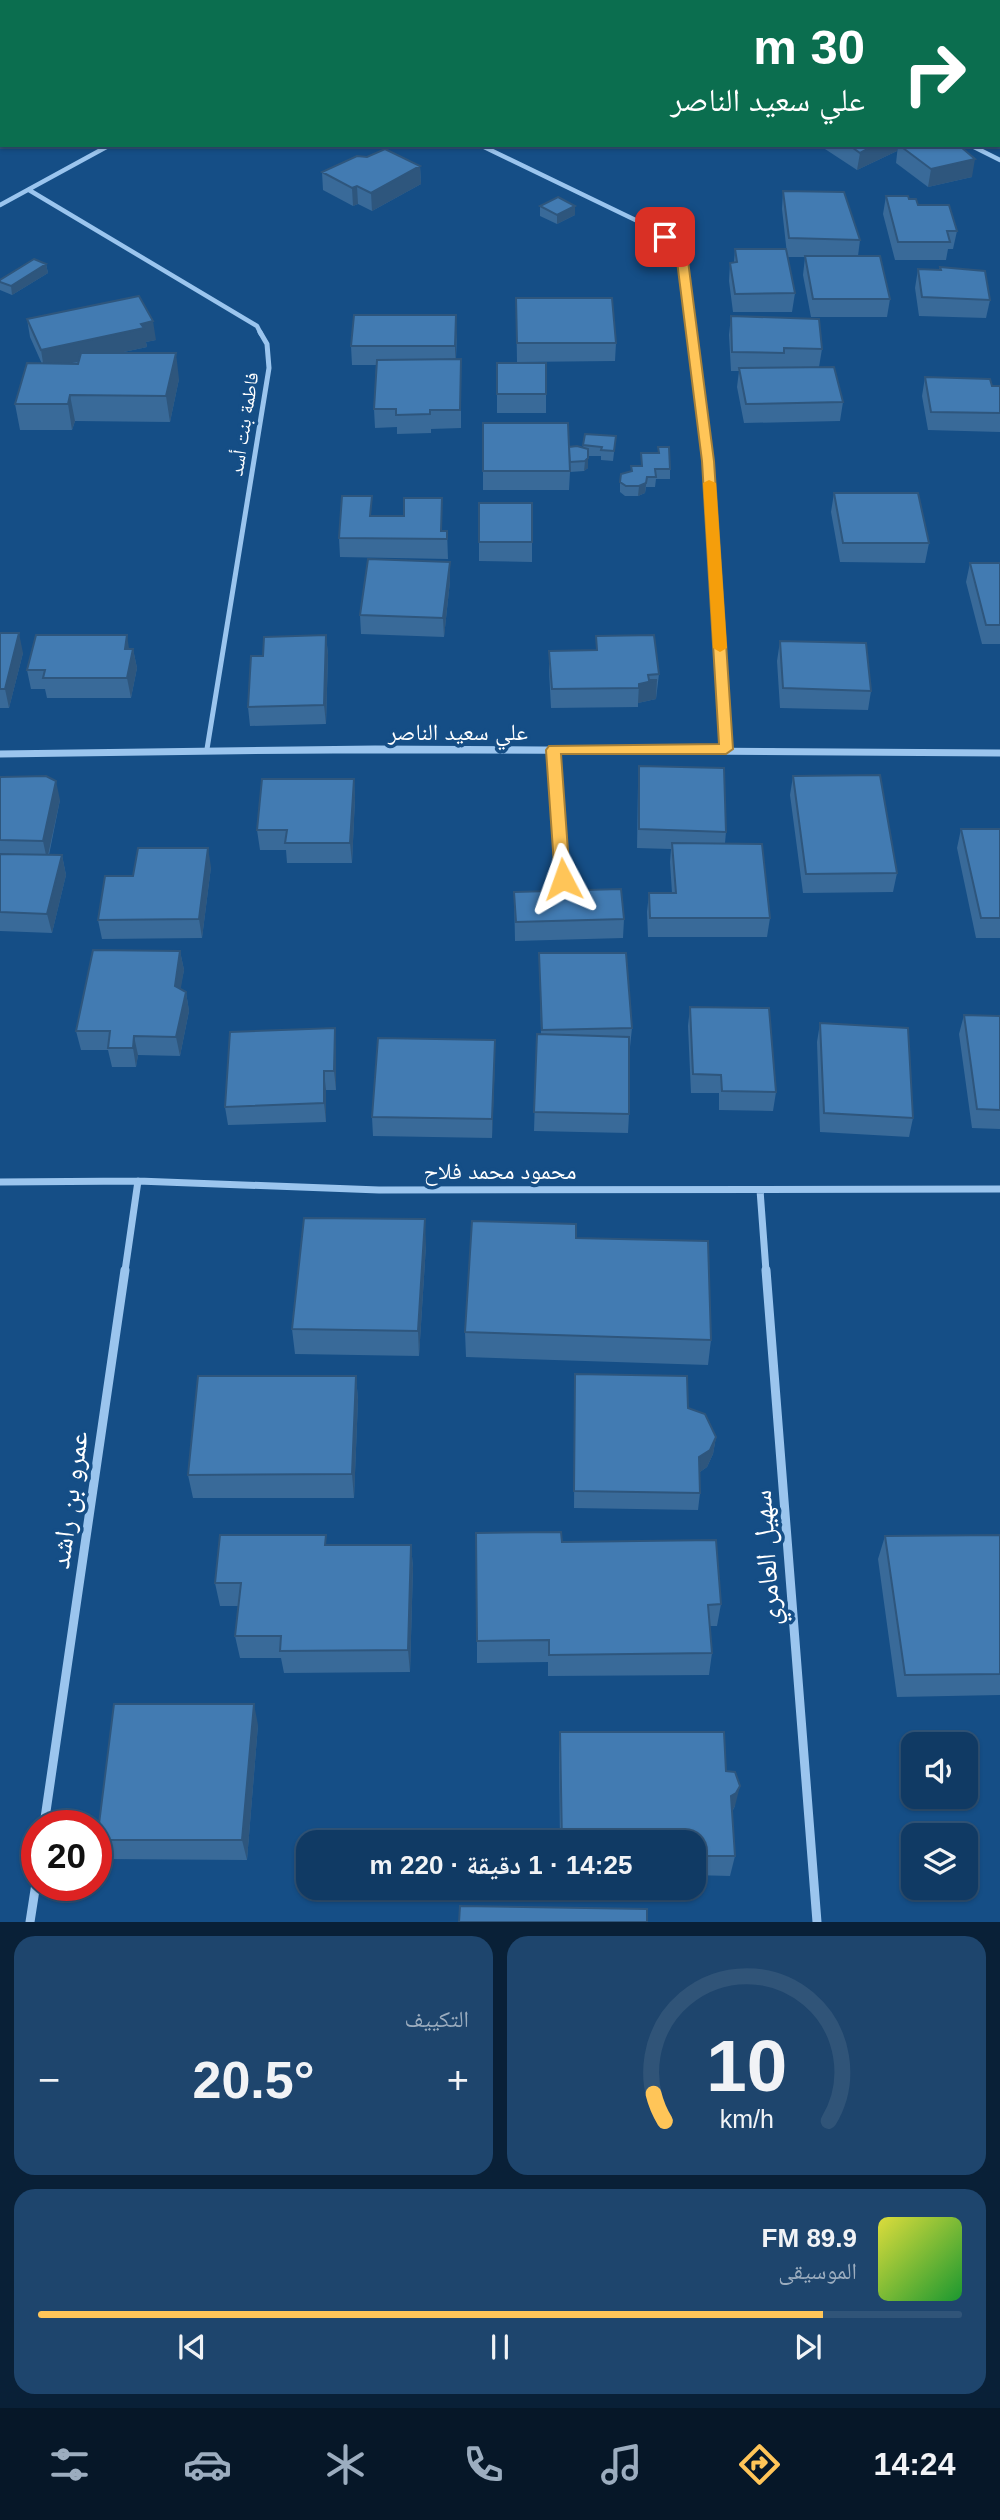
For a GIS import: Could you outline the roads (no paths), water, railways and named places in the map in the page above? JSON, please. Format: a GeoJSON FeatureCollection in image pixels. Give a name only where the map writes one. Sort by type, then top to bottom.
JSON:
{"type":"FeatureCollection","features":[{"type":"Feature","properties":{"kind":"street"},"geometry":{"type":"LineString","coordinates":[[0,205],[106,147]]}},
{"type":"Feature","properties":{"kind":"street"},"geometry":{"type":"LineString","coordinates":[[484,147],[652,228],[675,244],[682,253],[708,461],[726,749]]}},
{"type":"Feature","properties":{"kind":"street"},"geometry":{"type":"LineString","coordinates":[[974,147],[1000,160]]}},
{"type":"Feature","properties":{"kind":"street","name":"فاطمة بنت أسد"},"geometry":{"type":"LineString","coordinates":[[29,190],[257,326],[267,344],[270,368],[207,749]]}},
{"type":"Feature","properties":{"kind":"street","name":"علي سعيد الناصر"},"geometry":{"type":"LineString","coordinates":[[0,754],[207,749],[726,749],[1000,753]]}},
{"type":"Feature","properties":{"kind":"street","name":"محمود محمد فلاح"},"geometry":{"type":"LineString","coordinates":[[0,1182],[138,1181],[379,1190],[1000,1189]]}},
{"type":"Feature","properties":{"kind":"street","name":"عمرو بن راشد"},"geometry":{"type":"LineString","coordinates":[[46,1810],[138,1181]]}},
{"type":"Feature","properties":{"kind":"street","name":"سهيل العامري"},"geometry":{"type":"LineString","coordinates":[[760,1190],[817,1922]]}},
{"type":"Feature","properties":{"kind":"street"},"geometry":{"type":"LineString","coordinates":[[30,1922],[33,1901]]}},
{"type":"Feature","properties":{"kind":"lane"},"geometry":{"type":"LineString","coordinates":[[554,750],[563,879]]}}]}
